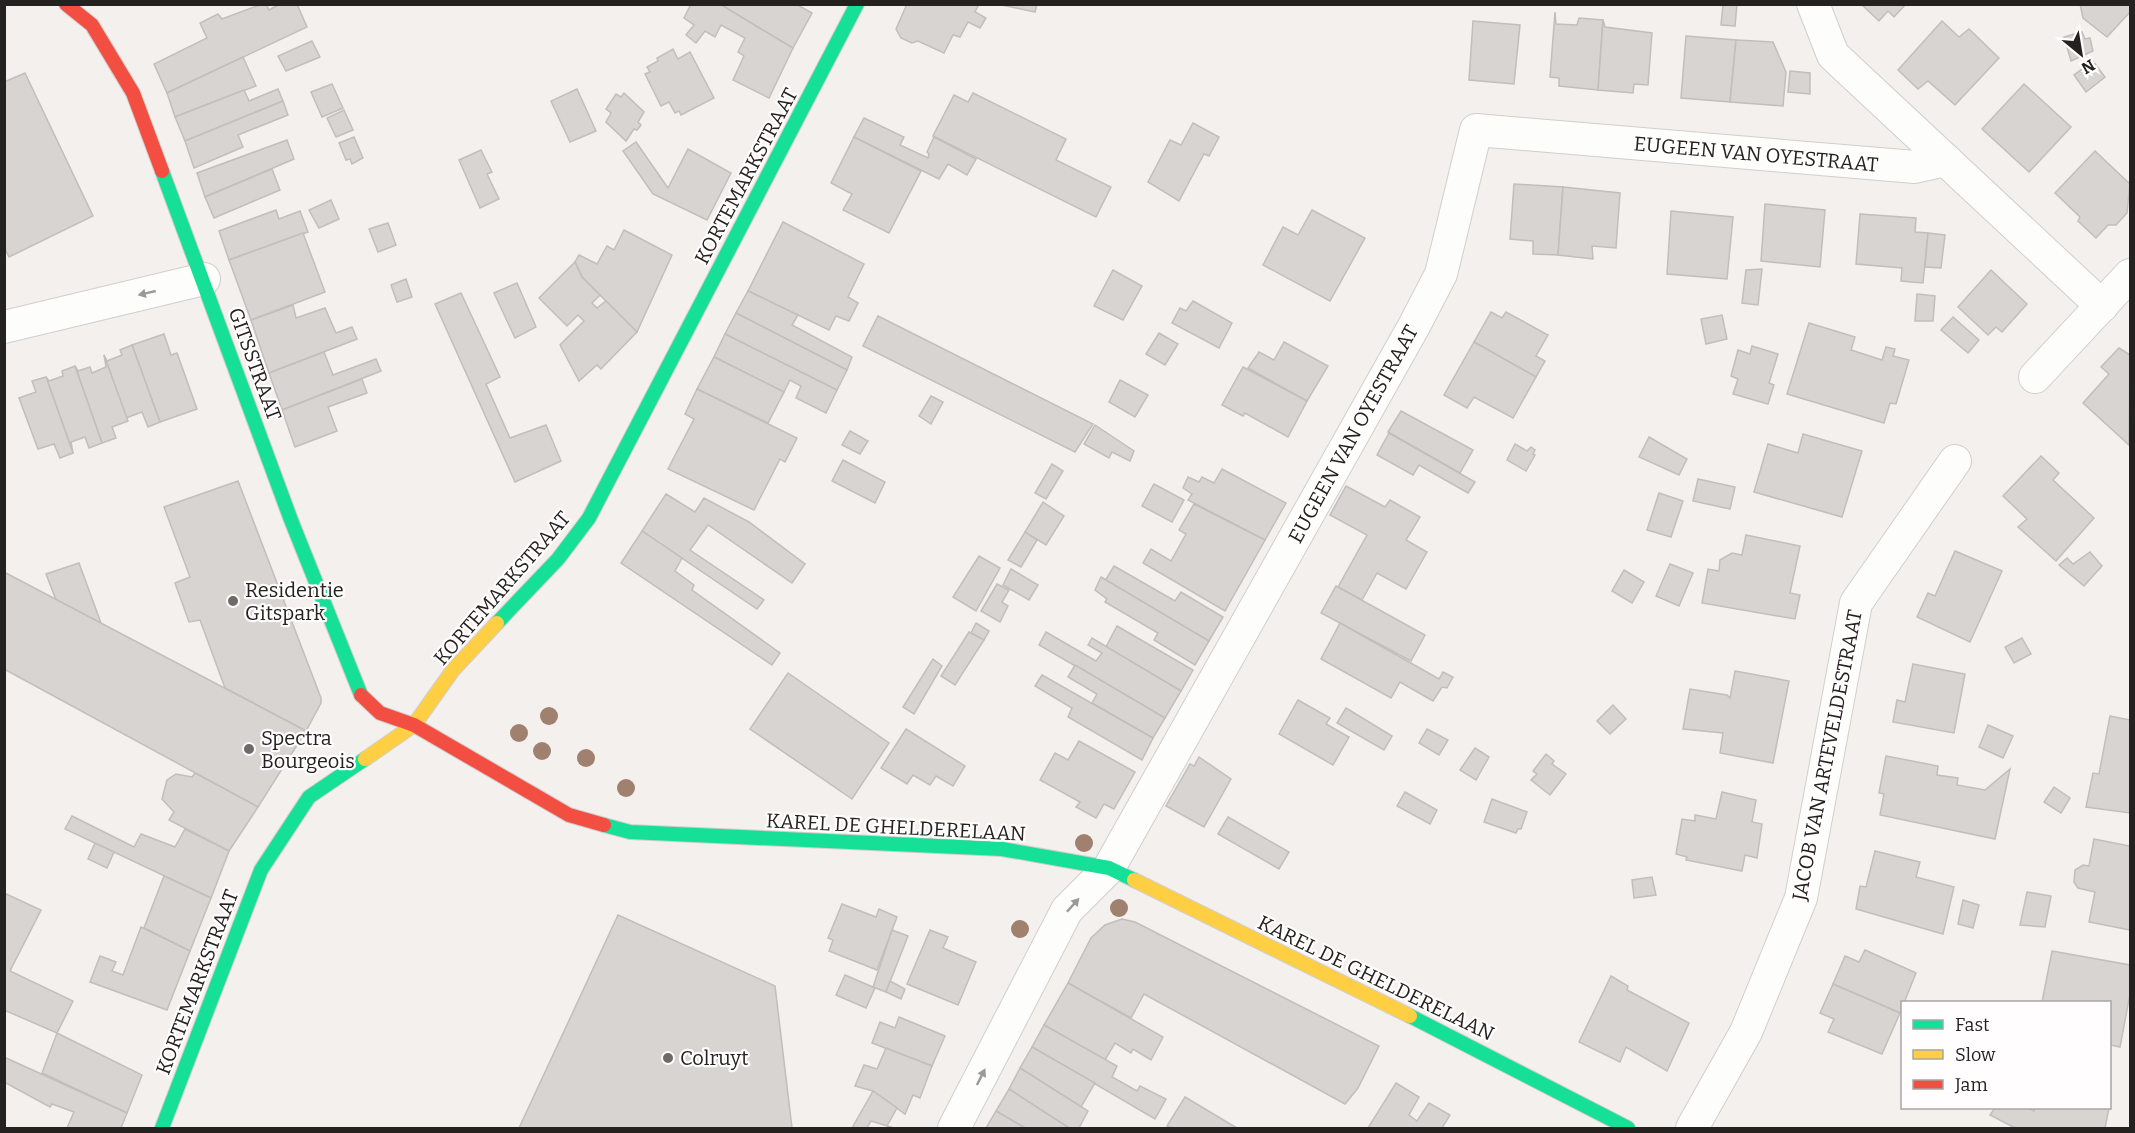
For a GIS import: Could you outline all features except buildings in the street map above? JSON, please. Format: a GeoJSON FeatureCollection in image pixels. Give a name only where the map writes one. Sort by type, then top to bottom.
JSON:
{"type":"FeatureCollection","features":[{"type":"Feature","properties":{"kind":"street","name":"GITSSTRAAT"},"geometry":{"type":"LineString","coordinates":[[66,4],[92,25],[133,93],[204,279],[291,520],[360,694],[380,713],[414,725]]}},
{"type":"Feature","properties":{"kind":"street","name":"KORTEMARKSTRAAT"},"geometry":{"type":"LineString","coordinates":[[162,1128],[261,870],[309,798],[414,725],[453,670],[498,619],[558,559],[589,518],[857,4]]}},
{"type":"Feature","properties":{"kind":"street"},"geometry":{"type":"LineString","coordinates":[[1813,4],[1833,56],[2102,306]]}},
{"type":"Feature","properties":{"kind":"street","name":"EUGEEN VAN OYESTRAAT"},"geometry":{"type":"LineString","coordinates":[[954,1128],[1067,910],[1109,868],[1414,326],[1441,274],[1476,130],[1915,167],[1946,160]]}},
{"type":"Feature","properties":{"kind":"street"},"geometry":{"type":"LineString","coordinates":[[2035,376],[2130,275]]}},
{"type":"Feature","properties":{"kind":"street"},"geometry":{"type":"LineString","coordinates":[[4,327],[204,279]]}},
{"type":"Feature","properties":{"kind":"street","name":"JACOB VAN ARTEVELDESTRAAT"},"geometry":{"type":"LineString","coordinates":[[1692,1128],[1746,1032],[1801,898],[1856,603],[1955,461]]}},
{"type":"Feature","properties":{"kind":"street","name":"KAREL DE GHELDERELAAN"},"geometry":{"type":"LineString","coordinates":[[414,725],[568,815],[630,832],[1002,849],[1109,868],[1466,1044],[1628,1128]]}},
{"type":"Feature","properties":{"kind":"traffic: fast"},"geometry":{"type":"LineString","coordinates":[[497,623],[558,559],[589,518],[857,4]]}},
{"type":"Feature","properties":{"kind":"traffic: fast"},"geometry":{"type":"LineString","coordinates":[[162,171],[291,520],[361,695]]}},
{"type":"Feature","properties":{"kind":"traffic: fast"},"geometry":{"type":"LineString","coordinates":[[162,1128],[261,870],[309,797],[365,759]]}},
{"type":"Feature","properties":{"kind":"traffic: fast"},"geometry":{"type":"LineString","coordinates":[[604,825],[630,832],[1002,849],[1109,868],[1134,880]]}},
{"type":"Feature","properties":{"kind":"traffic: fast"},"geometry":{"type":"LineString","coordinates":[[1410,1016],[1628,1128]]}},
{"type":"Feature","properties":{"kind":"traffic: slow"},"geometry":{"type":"LineString","coordinates":[[365,759],[414,725],[453,670],[497,623]]}},
{"type":"Feature","properties":{"kind":"traffic: slow"},"geometry":{"type":"LineString","coordinates":[[1134,880],[1410,1016]]}},
{"type":"Feature","properties":{"kind":"traffic: jam"},"geometry":{"type":"LineString","coordinates":[[66,4],[92,25],[133,93],[162,171]]}},
{"type":"Feature","properties":{"kind":"traffic: jam"},"geometry":{"type":"LineString","coordinates":[[361,695],[380,713],[414,725],[569,815],[604,825]]}},
{"type":"Feature","properties":{"kind":"place","name":"Residentie Gitspark"},"geometry":{"type":"Point","coordinates":[233,601]}},
{"type":"Feature","properties":{"kind":"place","name":"Spectra Bourgeois"},"geometry":{"type":"Point","coordinates":[249,749]}},
{"type":"Feature","properties":{"kind":"place","name":"Colruyt"},"geometry":{"type":"Point","coordinates":[668,1058]}}]}
